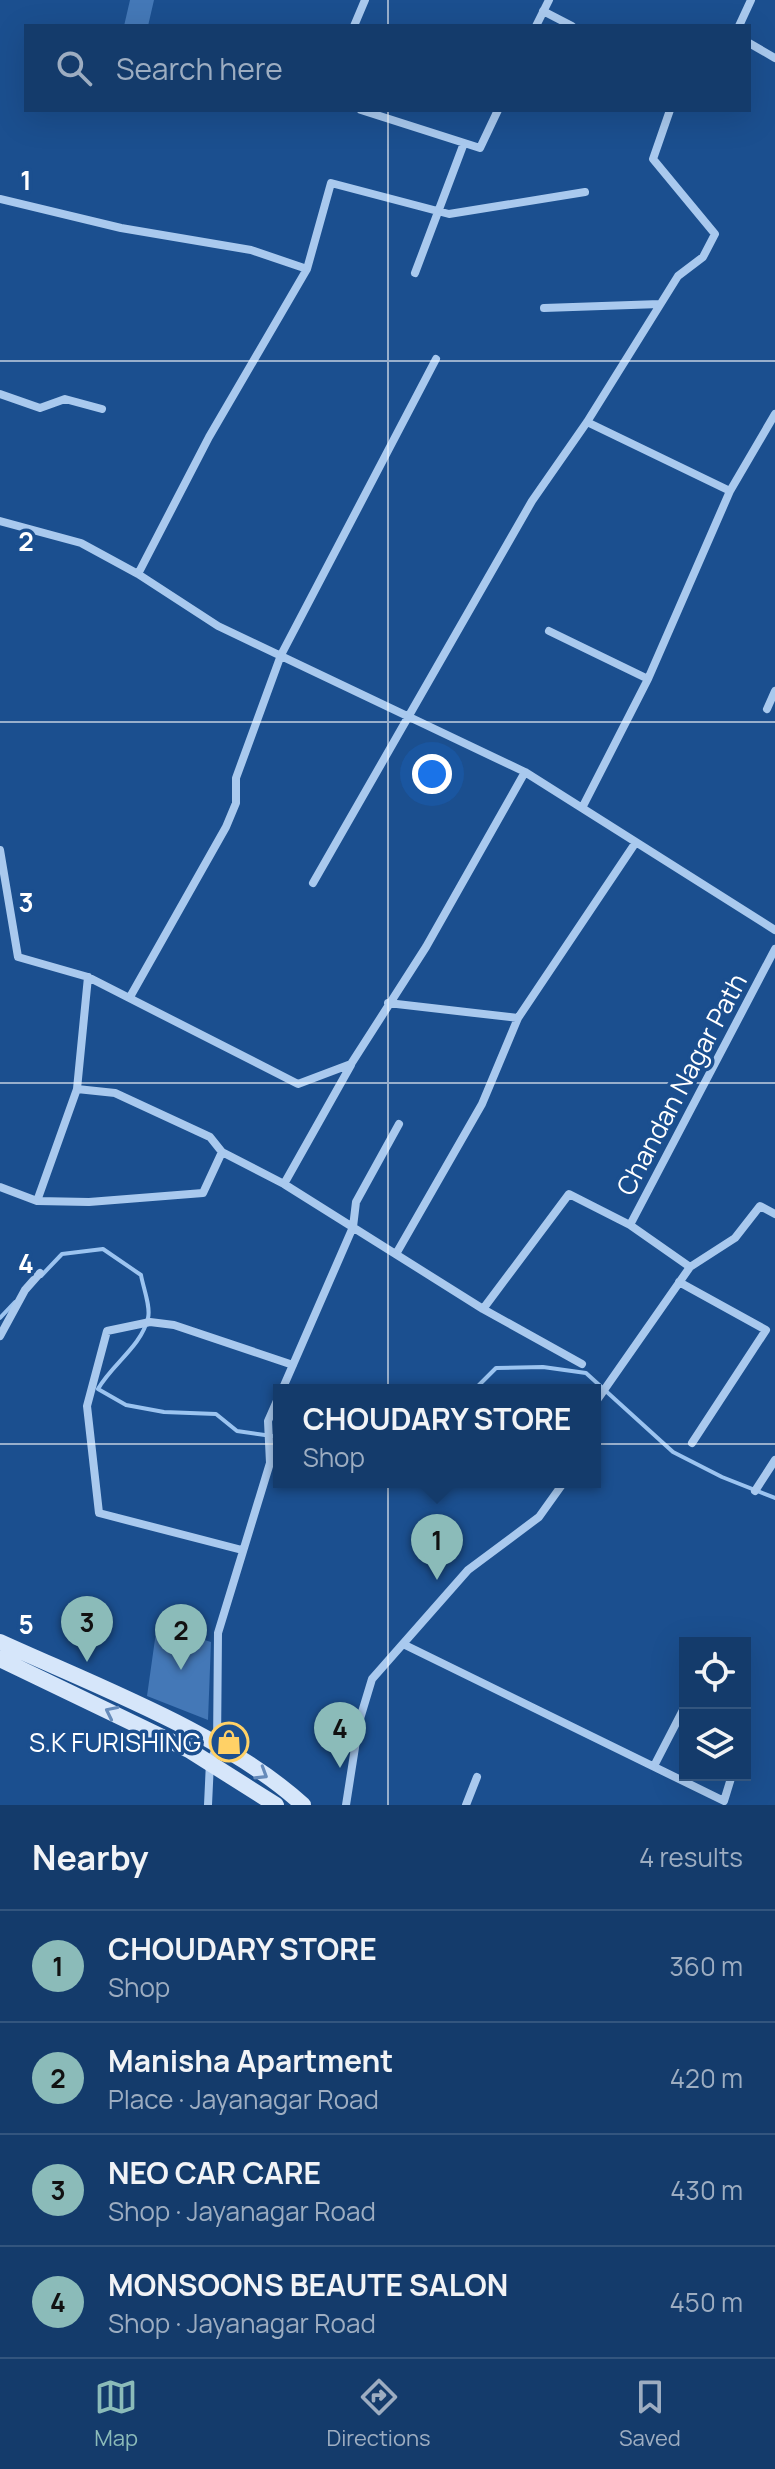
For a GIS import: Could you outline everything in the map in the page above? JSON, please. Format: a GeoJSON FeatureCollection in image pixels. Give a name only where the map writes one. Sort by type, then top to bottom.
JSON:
{"type":"FeatureCollection","features":[{"type":"Feature","properties":{"kind":"street"},"geometry":{"type":"LineString","coordinates":[[355,24],[365,0]]}},
{"type":"Feature","properties":{"kind":"street"},"geometry":{"type":"LineString","coordinates":[[537,24],[549,0]]}},
{"type":"Feature","properties":{"kind":"street"},"geometry":{"type":"LineString","coordinates":[[740,24],[751,0]]}},
{"type":"Feature","properties":{"kind":"street"},"geometry":{"type":"LineString","coordinates":[[543,11],[568,24]]}},
{"type":"Feature","properties":{"kind":"street"},"geometry":{"type":"LineString","coordinates":[[751,44],[775,58]]}},
{"type":"Feature","properties":{"kind":"street"},"geometry":{"type":"LineString","coordinates":[[367,112],[480,148],[497,112]]}},
{"type":"Feature","properties":{"kind":"street"},"geometry":{"type":"LineString","coordinates":[[313,883],[407,714],[532,501],[587,422],[678,276],[703,257],[715,234],[653,159],[669,112]]}},
{"type":"Feature","properties":{"kind":"street"},"geometry":{"type":"LineString","coordinates":[[415,273],[441,212],[464,143]]}},
{"type":"Feature","properties":{"kind":"street"},"geometry":{"type":"LineString","coordinates":[[138,574],[209,437],[307,269],[331,183],[441,212],[494,208],[585,192]]}},
{"type":"Feature","properties":{"kind":"street"},"geometry":{"type":"LineString","coordinates":[[0,199],[121,228],[251,250],[307,269]]}},
{"type":"Feature","properties":{"kind":"street"},"geometry":{"type":"LineString","coordinates":[[544,308],[660,304]]}},
{"type":"Feature","properties":{"kind":"street"},"geometry":{"type":"LineString","coordinates":[[130,997],[226,827],[236,803],[236,778],[281,655],[436,359]]}},
{"type":"Feature","properties":{"kind":"street"},"geometry":{"type":"LineString","coordinates":[[0,394],[40,408],[65,399],[102,409]]}},
{"type":"Feature","properties":{"kind":"street"},"geometry":{"type":"LineString","coordinates":[[582,808],[648,679],[730,491],[775,414]]}},
{"type":"Feature","properties":{"kind":"street"},"geometry":{"type":"LineString","coordinates":[[587,422],[730,491]]}},
{"type":"Feature","properties":{"kind":"street"},"geometry":{"type":"LineString","coordinates":[[0,521],[81,543],[138,574],[218,626],[525,772],[775,930]]}},
{"type":"Feature","properties":{"kind":"street"},"geometry":{"type":"LineString","coordinates":[[549,631],[648,679]]}},
{"type":"Feature","properties":{"kind":"street"},"geometry":{"type":"LineString","coordinates":[[767,709],[775,691]]}},
{"type":"Feature","properties":{"kind":"street"},"geometry":{"type":"LineString","coordinates":[[284,1184],[351,1064],[426,947],[525,772]]}},
{"type":"Feature","properties":{"kind":"street"},"geometry":{"type":"LineString","coordinates":[[396,1254],[482,1104],[518,1018],[636,842]]}},
{"type":"Feature","properties":{"kind":"street"},"geometry":{"type":"LineString","coordinates":[[0,854],[18,957],[88,977],[298,1084],[351,1064]]}},
{"type":"Feature","properties":{"kind":"street","name":"Chandan Nagar Path"},"geometry":{"type":"LineString","coordinates":[[483,1309],[569,1194],[630,1225],[775,949]]}},
{"type":"Feature","properties":{"kind":"street"},"geometry":{"type":"LineString","coordinates":[[37,1201],[77,1089],[88,977]]}},
{"type":"Feature","properties":{"kind":"street"},"geometry":{"type":"LineString","coordinates":[[388,1003],[518,1018]]}},
{"type":"Feature","properties":{"kind":"street"},"geometry":{"type":"LineString","coordinates":[[77,1089],[115,1093],[210,1137],[222,1152],[284,1184],[483,1309],[582,1364]]}},
{"type":"Feature","properties":{"kind":"street"},"geometry":{"type":"LineString","coordinates":[[285,1384],[353,1227],[356,1202],[399,1124]]}},
{"type":"Feature","properties":{"kind":"street"},"geometry":{"type":"LineString","coordinates":[[0,1187],[37,1201],[89,1202],[203,1193],[222,1152]]}},
{"type":"Feature","properties":{"kind":"street"},"geometry":{"type":"LineString","coordinates":[[601,1393],[690,1267],[735,1238],[760,1206],[775,1214]]}},
{"type":"Feature","properties":{"kind":"street"},"geometry":{"type":"LineString","coordinates":[[630,1225],[690,1267]]}},
{"type":"Feature","properties":{"kind":"street"},"geometry":{"type":"LineString","coordinates":[[0,1336],[25,1290],[40,1273]]}},
{"type":"Feature","properties":{"kind":"street"},"geometry":{"type":"LineString","coordinates":[[679,1282],[766,1330],[692,1443]]}},
{"type":"Feature","properties":{"kind":"street"},"geometry":{"type":"LineString","coordinates":[[242,1550],[99,1513],[87,1406],[107,1331],[150,1322],[174,1325],[293,1365]]}},
{"type":"Feature","properties":{"kind":"street"},"geometry":{"type":"LineString","coordinates":[[208,1805],[214,1755],[218,1633],[270,1463],[268,1425],[273,1412]]}},
{"type":"Feature","properties":{"kind":"street"},"geometry":{"type":"LineString","coordinates":[[755,1491],[775,1460]]}},
{"type":"Feature","properties":{"kind":"street"},"geometry":{"type":"LineString","coordinates":[[346,1805],[359,1722],[372,1679],[468,1570],[539,1517],[560,1488]]}},
{"type":"Feature","properties":{"kind":"street"},"geometry":{"type":"LineString","coordinates":[[0,1642],[167,1719],[276,1805]]}},
{"type":"Feature","properties":{"kind":"street"},"geometry":{"type":"LineString","coordinates":[[403,1644],[679,1778]]}},
{"type":"Feature","properties":{"kind":"street"},"geometry":{"type":"LineString","coordinates":[[0,1659],[268,1777],[303,1805]]}},
{"type":"Feature","properties":{"kind":"street"},"geometry":{"type":"LineString","coordinates":[[654,1766],[683,1709]]}},
{"type":"Feature","properties":{"kind":"street"},"geometry":{"type":"LineString","coordinates":[[466,1805],[477,1777]]}},
{"type":"Feature","properties":{"kind":"street"},"geometry":{"type":"LineString","coordinates":[[684,1781],[724,1801],[730,1781]]}},
{"type":"Feature","properties":{"kind":"building"},"geometry":{"type":"Polygon","coordinates":[[[130,0],[154,0],[148,24],[124,24],[130,0]]]}},
{"type":"Feature","properties":{"kind":"building"},"geometry":{"type":"Polygon","coordinates":[[[157,1625],[211,1642],[208,1720],[147,1696],[157,1625]]]}},
{"type":"Feature","properties":{"kind":"waterway"},"geometry":{"type":"LineString","coordinates":[[41,1276],[62,1254],[103,1249],[141,1275],[148,1318],[133,1347],[98,1389],[126,1405],[164,1412],[216,1414],[237,1431],[273,1436]]}},
{"type":"Feature","properties":{"kind":"waterway"},"geometry":{"type":"LineString","coordinates":[[0,1318],[15,1302]]}},
{"type":"Feature","properties":{"kind":"waterway"},"geometry":{"type":"LineString","coordinates":[[480,1384],[496,1368],[543,1367],[586,1373],[598,1384]]}},
{"type":"Feature","properties":{"kind":"waterway"},"geometry":{"type":"LineString","coordinates":[[601,1387],[673,1452],[722,1477],[775,1498]]}},
{"type":"Feature","properties":{"kind":"place","name":"CHOUDARY STORE"},"geometry":{"type":"Point","coordinates":[437,1580]}},
{"type":"Feature","properties":{"kind":"place","name":"NEO CAR CARE"},"geometry":{"type":"Point","coordinates":[87,1662]}},
{"type":"Feature","properties":{"kind":"place","name":"Manisha Apartment"},"geometry":{"type":"Point","coordinates":[181,1670]}},
{"type":"Feature","properties":{"kind":"place","name":"S.K FURISHING"},"geometry":{"type":"Point","coordinates":[229,1742]}},
{"type":"Feature","properties":{"kind":"place","name":"MONSOONS BEAUTE SALON"},"geometry":{"type":"Point","coordinates":[340,1768]}}]}
